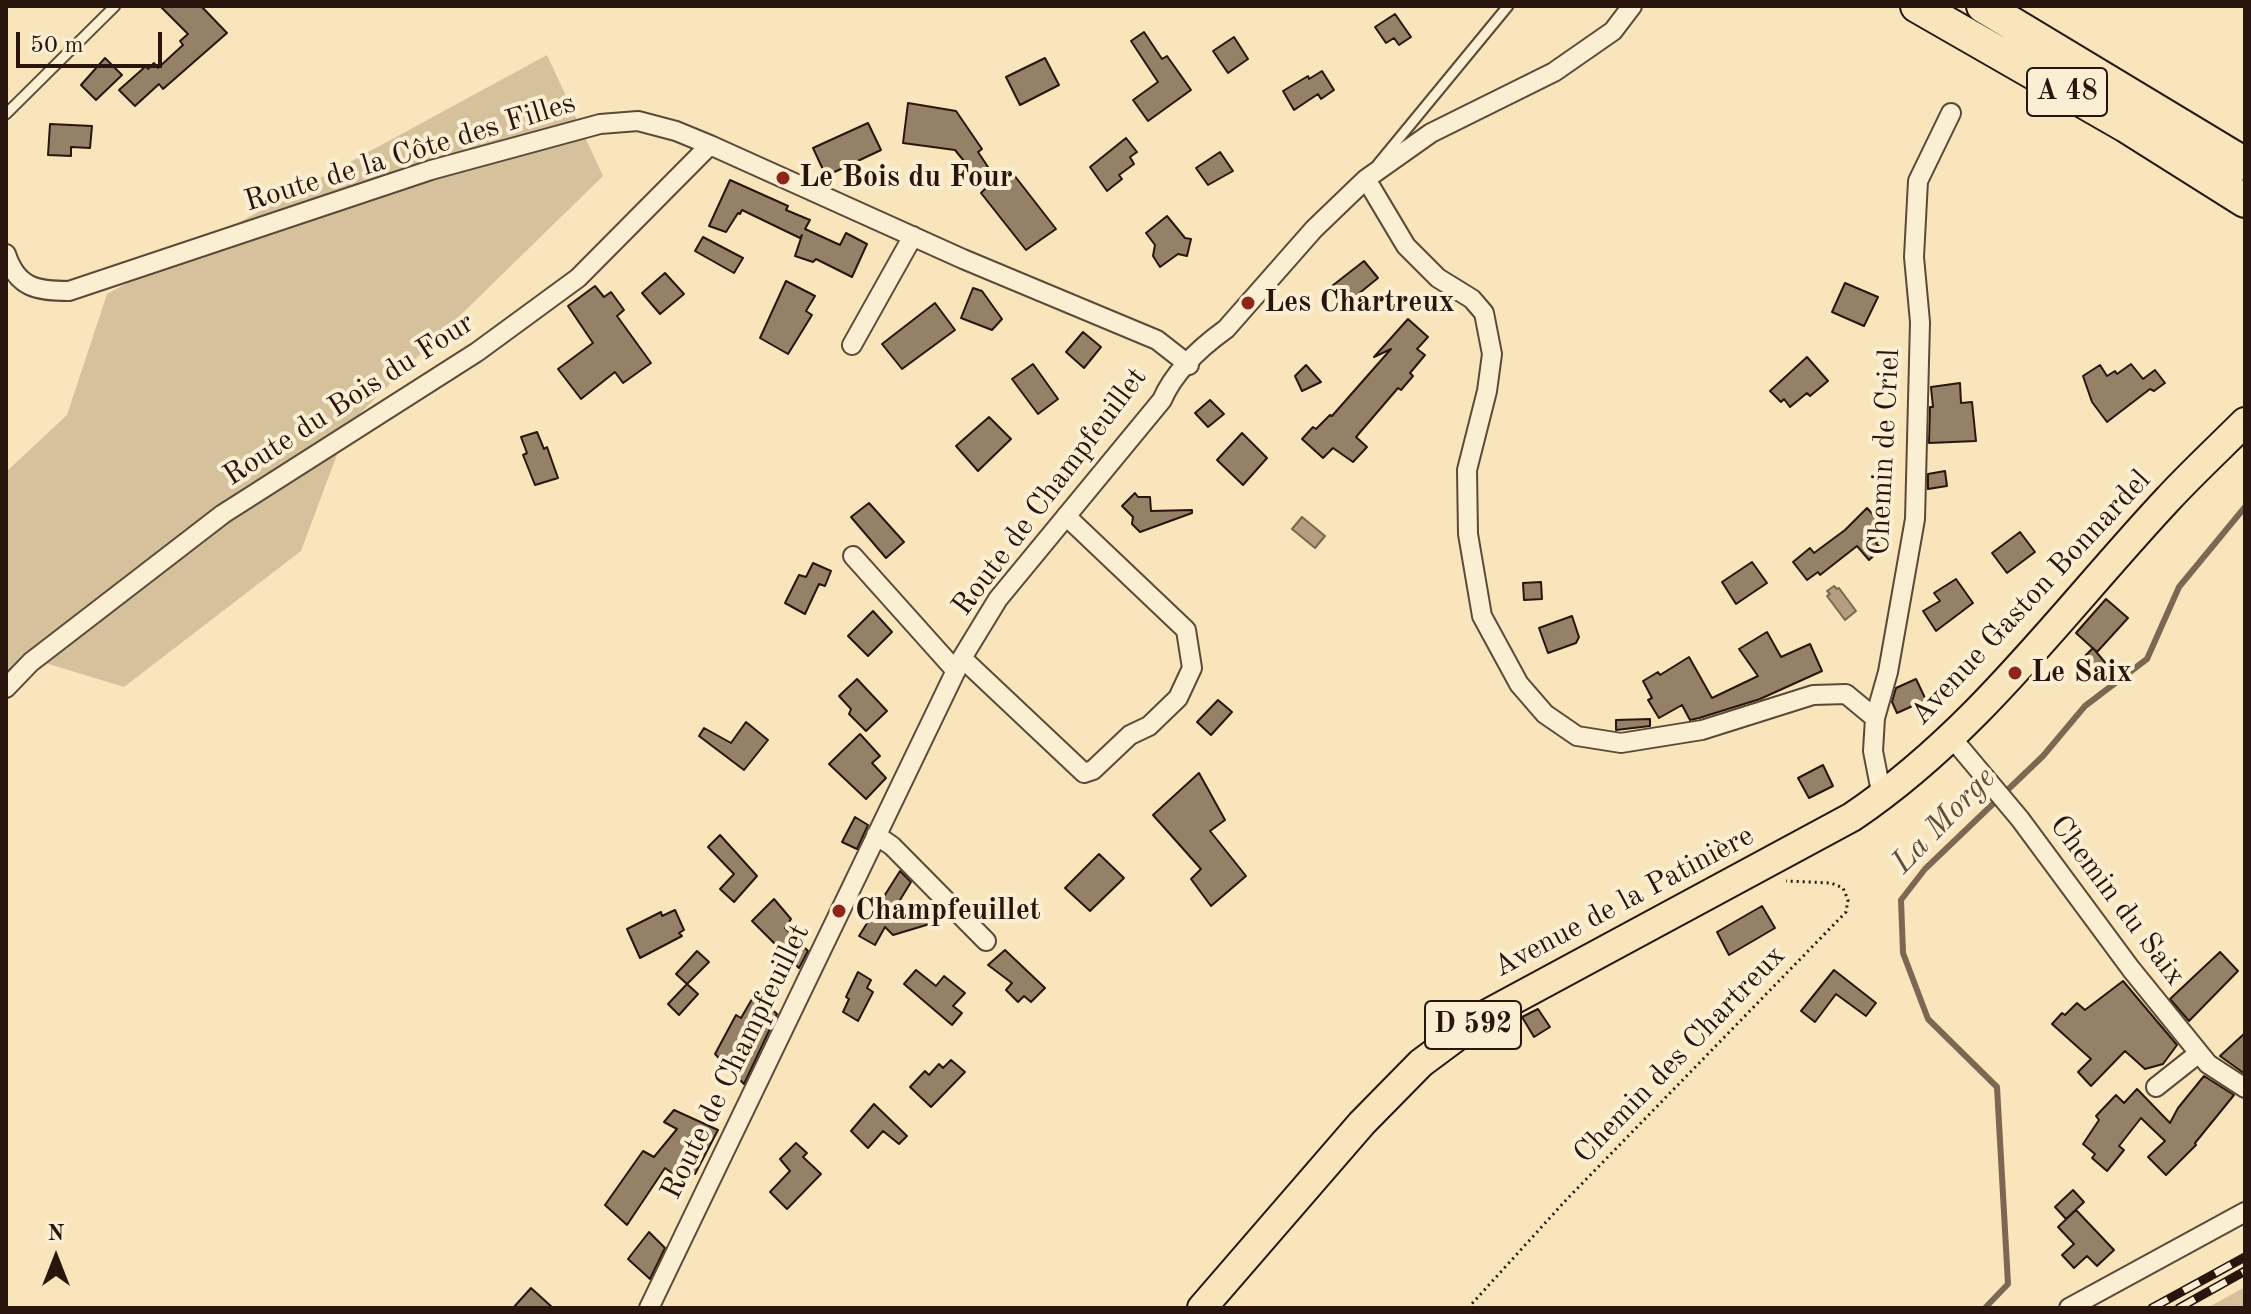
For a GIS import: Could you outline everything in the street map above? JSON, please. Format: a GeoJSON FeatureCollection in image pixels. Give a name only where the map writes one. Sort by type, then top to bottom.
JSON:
{"type":"FeatureCollection","features":[{"type":"Feature","properties":{"kind":"highway","name":"A 48"},"geometry":{"type":"LineString","coordinates":[[1917,6],[2031,70],[2231,167]]}},
{"type":"Feature","properties":{"kind":"highway","name":"A 48"},"geometry":{"type":"LineString","coordinates":[[1983,6],[2231,167],[2245,201]]}},
{"type":"Feature","properties":{"kind":"main road","name":"Avenue Gaston Bonnardel"},"geometry":{"type":"LineString","coordinates":[[1818,837],[1882,797],[1952,738],[2015,673],[2168,499],[2245,422]]}},
{"type":"Feature","properties":{"kind":"main road","name":"Avenue de la Patinière"},"geometry":{"type":"LineString","coordinates":[[1202,1308],[1362,1123],[1421,1063],[1487,1014],[1818,837]]}},
{"type":"Feature","properties":{"kind":"street","name":"Route de Champfeuillet"},"geometry":{"type":"LineString","coordinates":[[649,1308],[959,665],[998,599],[1162,400],[1171,379],[1226,329],[1314,229],[1366,179],[1431,133],[1554,72],[1613,31],[1632,6]]}},
{"type":"Feature","properties":{"kind":"street","name":"Chemin de Criel"},"geometry":{"type":"LineString","coordinates":[[1882,797],[1873,751],[1875,718],[1888,672],[1915,519],[1920,322],[1914,257],[1918,181],[1951,113]]}},
{"type":"Feature","properties":{"kind":"street","name":"Route de la Côte des Filles"},"geometry":{"type":"LineString","coordinates":[[6,254],[10,267],[24,283],[42,291],[69,291],[431,170],[600,124],[638,121],[676,131],[710,145],[1157,340],[1189,365]]}},
{"type":"Feature","properties":{"kind":"street","name":"Route du Bois du Four"},"geometry":{"type":"LineString","coordinates":[[6,688],[31,662],[223,514],[477,352],[578,278],[710,145]]}},
{"type":"Feature","properties":{"kind":"street"},"geometry":{"type":"LineString","coordinates":[[1366,179],[1406,246],[1438,278],[1472,299],[1484,313],[1492,354],[1487,391],[1467,470],[1468,534],[1482,616],[1519,684],[1545,714],[1577,736],[1621,743],[1702,730],[1813,695],[1846,694],[1875,718]]}},
{"type":"Feature","properties":{"kind":"street"},"geometry":{"type":"LineString","coordinates":[[852,345],[913,236]]}},
{"type":"Feature","properties":{"kind":"street"},"geometry":{"type":"LineString","coordinates":[[853,556],[959,665],[1084,773],[1093,770],[1130,735],[1149,726],[1178,698],[1192,668],[1186,630],[1066,516]]}},
{"type":"Feature","properties":{"kind":"street","name":"Chemin du Saix"},"geometry":{"type":"LineString","coordinates":[[1952,738],[2010,807],[2131,969],[2208,1064],[2245,1088]]}},
{"type":"Feature","properties":{"kind":"street"},"geometry":{"type":"LineString","coordinates":[[876,835],[892,846],[986,941]]}},
{"type":"Feature","properties":{"kind":"street"},"geometry":{"type":"LineString","coordinates":[[2156,1087],[2199,1053]]}},
{"type":"Feature","properties":{"kind":"street"},"geometry":{"type":"LineString","coordinates":[[2069,1308],[2245,1212]]}},
{"type":"Feature","properties":{"kind":"lane"},"geometry":{"type":"LineString","coordinates":[[6,114],[115,6]]}},
{"type":"Feature","properties":{"kind":"lane"},"geometry":{"type":"LineString","coordinates":[[1366,179],[1395,139],[1508,6]]}},
{"type":"Feature","properties":{"kind":"path","name":"Chemin des Chartreux"},"geometry":{"type":"LineString","coordinates":[[1468,1308],[1567,1199],[1846,912],[1848,900],[1843,888],[1831,883],[1780,880],[1765,865]]}},
{"type":"Feature","properties":{"kind":"shaded area"},"geometry":{"type":"Polygon","coordinates":[[[547,55],[603,176],[348,425],[301,551],[124,687],[26,657],[6,682],[6,472],[67,415],[107,294],[547,55]]]}},
{"type":"Feature","properties":{"kind":"shaded area"},"geometry":{"type":"Polygon","coordinates":[[[1302,517],[1325,536],[1315,548],[1292,529],[1302,517]]]}},
{"type":"Feature","properties":{"kind":"shaded area"},"geometry":{"type":"Polygon","coordinates":[[[1834,586],[1839,588],[1856,611],[1845,620],[1827,596],[1830,594],[1827,591],[1834,586]]]}},
{"type":"Feature","properties":{"kind":"shaded area"},"geometry":{"type":"Polygon","coordinates":[[[2245,1287],[2245,1308],[2207,1308],[2245,1287]]]}},
{"type":"Feature","properties":{"kind":"building"},"geometry":{"type":"Polygon","coordinates":[[[160,6],[201,6],[227,33],[163,89],[159,84],[135,106],[119,90],[146,66],[148,69],[154,63],[158,68],[183,45],[180,41],[188,34],[160,6]]]}},
{"type":"Feature","properties":{"kind":"building"},"geometry":{"type":"Polygon","coordinates":[[[1395,14],[1411,37],[1399,45],[1394,38],[1386,43],[1375,27],[1395,14]]]}},
{"type":"Feature","properties":{"kind":"building"},"geometry":{"type":"Polygon","coordinates":[[[1144,32],[1162,59],[1167,56],[1191,90],[1148,121],[1133,100],[1158,82],[1131,41],[1144,32]]]}},
{"type":"Feature","properties":{"kind":"building"},"geometry":{"type":"Polygon","coordinates":[[[1234,37],[1248,59],[1228,73],[1213,51],[1234,37]]]}},
{"type":"Feature","properties":{"kind":"building"},"geometry":{"type":"Polygon","coordinates":[[[105,58],[122,75],[96,100],[81,85],[105,58]]]}},
{"type":"Feature","properties":{"kind":"building"},"geometry":{"type":"Polygon","coordinates":[[[1045,58],[1059,85],[1020,105],[1006,77],[1045,58]]]}},
{"type":"Feature","properties":{"kind":"building"},"geometry":{"type":"Polygon","coordinates":[[[1322,71],[1334,90],[1321,99],[1318,94],[1294,110],[1283,91],[1322,71]]]}},
{"type":"Feature","properties":{"kind":"building"},"geometry":{"type":"Polygon","coordinates":[[[908,103],[956,111],[982,149],[978,152],[1000,185],[1014,175],[1056,229],[1026,250],[981,193],[986,188],[955,150],[903,143],[908,103]]]}},
{"type":"Feature","properties":{"kind":"building"},"geometry":{"type":"Polygon","coordinates":[[[868,123],[881,150],[826,176],[813,148],[868,123]]]}},
{"type":"Feature","properties":{"kind":"building"},"geometry":{"type":"Polygon","coordinates":[[[50,124],[92,126],[90,148],[71,147],[71,156],[48,155],[50,124]]]}},
{"type":"Feature","properties":{"kind":"building"},"geometry":{"type":"Polygon","coordinates":[[[1126,138],[1137,152],[1130,157],[1134,164],[1119,175],[1122,179],[1107,191],[1090,167],[1126,138]]]}},
{"type":"Feature","properties":{"kind":"building"},"geometry":{"type":"Polygon","coordinates":[[[1220,152],[1233,171],[1208,185],[1196,168],[1220,152]]]}},
{"type":"Feature","properties":{"kind":"building"},"geometry":{"type":"Polygon","coordinates":[[[730,180],[788,206],[786,210],[810,220],[805,229],[840,245],[846,233],[867,244],[852,277],[816,259],[813,262],[795,256],[802,235],[800,238],[742,210],[726,232],[709,226],[730,180]]]}},
{"type":"Feature","properties":{"kind":"building"},"geometry":{"type":"Polygon","coordinates":[[[1167,216],[1185,238],[1191,239],[1187,256],[1178,254],[1160,267],[1153,256],[1155,245],[1146,233],[1167,216]]]}},
{"type":"Feature","properties":{"kind":"building"},"geometry":{"type":"Polygon","coordinates":[[[703,237],[743,258],[734,273],[695,251],[703,237]]]}},
{"type":"Feature","properties":{"kind":"building"},"geometry":{"type":"Polygon","coordinates":[[[1364,261],[1378,278],[1346,304],[1332,286],[1364,261]]]}},
{"type":"Feature","properties":{"kind":"building"},"geometry":{"type":"Polygon","coordinates":[[[665,273],[684,294],[660,314],[642,293],[665,273]]]}},
{"type":"Feature","properties":{"kind":"building"},"geometry":{"type":"Polygon","coordinates":[[[786,281],[815,296],[806,311],[812,315],[788,354],[760,338],[786,281]]]}},
{"type":"Feature","properties":{"kind":"building"},"geometry":{"type":"Polygon","coordinates":[[[1845,283],[1878,297],[1864,326],[1832,312],[1845,283]]]}},
{"type":"Feature","properties":{"kind":"building"},"geometry":{"type":"Polygon","coordinates":[[[595,286],[604,297],[611,292],[624,310],[617,316],[651,363],[623,383],[615,372],[581,399],[558,369],[593,343],[568,306],[595,286]]]}},
{"type":"Feature","properties":{"kind":"building"},"geometry":{"type":"Polygon","coordinates":[[[973,288],[982,291],[1002,319],[992,330],[961,318],[973,288]]]}},
{"type":"Feature","properties":{"kind":"building"},"geometry":{"type":"Polygon","coordinates":[[[935,303],[955,330],[902,369],[882,344],[935,303]]]}},
{"type":"Feature","properties":{"kind":"building"},"geometry":{"type":"Polygon","coordinates":[[[1408,319],[1428,337],[1417,349],[1425,355],[1410,373],[1413,376],[1401,390],[1398,388],[1356,437],[1367,447],[1353,462],[1333,448],[1323,458],[1302,439],[1313,427],[1316,429],[1332,416],[1391,349],[1374,357],[1408,319]]]}},
{"type":"Feature","properties":{"kind":"building"},"geometry":{"type":"Polygon","coordinates":[[[1083,332],[1101,347],[1084,368],[1066,352],[1083,332]]]}},
{"type":"Feature","properties":{"kind":"building"},"geometry":{"type":"Polygon","coordinates":[[[1807,357],[1828,381],[1790,407],[1784,399],[1781,402],[1770,391],[1807,357]]]}},
{"type":"Feature","properties":{"kind":"building"},"geometry":{"type":"Polygon","coordinates":[[[1033,364],[1058,399],[1038,414],[1012,379],[1033,364]]]}},
{"type":"Feature","properties":{"kind":"building"},"geometry":{"type":"Polygon","coordinates":[[[2131,364],[2143,379],[2155,370],[2165,383],[2154,391],[2150,389],[2107,422],[2092,402],[2083,376],[2100,365],[2107,376],[2115,371],[2117,374],[2131,364]]]}},
{"type":"Feature","properties":{"kind":"building"},"geometry":{"type":"Polygon","coordinates":[[[1306,365],[1321,382],[1302,391],[1295,376],[1306,365]]]}},
{"type":"Feature","properties":{"kind":"building"},"geometry":{"type":"Polygon","coordinates":[[[1960,383],[1961,403],[1972,402],[1976,441],[1929,443],[1930,407],[1933,407],[1931,387],[1960,383]]]}},
{"type":"Feature","properties":{"kind":"building"},"geometry":{"type":"Polygon","coordinates":[[[1210,400],[1224,414],[1208,427],[1195,413],[1210,400]]]}},
{"type":"Feature","properties":{"kind":"building"},"geometry":{"type":"Polygon","coordinates":[[[989,417],[1011,439],[978,471],[956,446],[989,417]]]}},
{"type":"Feature","properties":{"kind":"building"},"geometry":{"type":"Polygon","coordinates":[[[537,432],[544,449],[547,447],[558,478],[535,485],[523,455],[527,453],[521,437],[537,432]]]}},
{"type":"Feature","properties":{"kind":"building"},"geometry":{"type":"Polygon","coordinates":[[[1242,433],[1267,458],[1243,485],[1217,460],[1242,433]]]}},
{"type":"Feature","properties":{"kind":"building"},"geometry":{"type":"Polygon","coordinates":[[[1945,471],[1947,486],[1928,489],[1928,474],[1945,471]]]}},
{"type":"Feature","properties":{"kind":"building"},"geometry":{"type":"Polygon","coordinates":[[[1135,493],[1138,497],[1150,497],[1151,511],[1192,510],[1192,513],[1140,532],[1132,524],[1133,517],[1122,506],[1135,493]]]}},
{"type":"Feature","properties":{"kind":"building"},"geometry":{"type":"Polygon","coordinates":[[[869,503],[904,542],[886,558],[851,517],[869,503]]]}},
{"type":"Feature","properties":{"kind":"building"},"geometry":{"type":"Polygon","coordinates":[[[1867,508],[1888,531],[1876,543],[1881,549],[1869,560],[1857,546],[1820,575],[1818,572],[1807,580],[1793,562],[1810,548],[1814,553],[1845,530],[1867,508]]]}},
{"type":"Feature","properties":{"kind":"building"},"geometry":{"type":"Polygon","coordinates":[[[2020,532],[2035,552],[2007,573],[1992,553],[2020,532]]]}},
{"type":"Feature","properties":{"kind":"building"},"geometry":{"type":"Polygon","coordinates":[[[1752,562],[1767,583],[1736,604],[1722,582],[1752,562]]]}},
{"type":"Feature","properties":{"kind":"building"},"geometry":{"type":"Polygon","coordinates":[[[813,563],[831,571],[825,586],[819,584],[805,614],[785,603],[799,575],[806,577],[813,563]]]}},
{"type":"Feature","properties":{"kind":"building"},"geometry":{"type":"Polygon","coordinates":[[[1956,579],[1973,603],[1936,631],[1923,611],[1940,601],[1934,593],[1956,579]]]}},
{"type":"Feature","properties":{"kind":"building"},"geometry":{"type":"Polygon","coordinates":[[[1541,582],[1542,599],[1524,600],[1523,583],[1541,582]]]}},
{"type":"Feature","properties":{"kind":"building"},"geometry":{"type":"Polygon","coordinates":[[[2106,599],[2128,618],[2097,652],[2076,633],[2106,599]]]}},
{"type":"Feature","properties":{"kind":"building"},"geometry":{"type":"Polygon","coordinates":[[[873,611],[892,632],[868,656],[848,636],[873,611]]]}},
{"type":"Feature","properties":{"kind":"building"},"geometry":{"type":"Polygon","coordinates":[[[1572,616],[1579,637],[1576,643],[1548,653],[1539,628],[1572,616]]]}},
{"type":"Feature","properties":{"kind":"building"},"geometry":{"type":"Polygon","coordinates":[[[1767,632],[1781,657],[1810,644],[1822,671],[1760,699],[1699,718],[1690,720],[1682,705],[1659,718],[1648,700],[1652,698],[1643,681],[1658,672],[1660,675],[1689,657],[1712,698],[1758,676],[1739,649],[1767,632]]]}},
{"type":"Feature","properties":{"kind":"building"},"geometry":{"type":"Polygon","coordinates":[[[2093,648],[2108,666],[2096,676],[2082,659],[2093,648]]]}},
{"type":"Feature","properties":{"kind":"building"},"geometry":{"type":"Polygon","coordinates":[[[857,679],[887,711],[866,731],[849,714],[851,709],[839,696],[857,679]]]}},
{"type":"Feature","properties":{"kind":"building"},"geometry":{"type":"Polygon","coordinates":[[[1916,679],[1926,700],[1897,713],[1892,702],[1896,688],[1916,679]]]}},
{"type":"Feature","properties":{"kind":"building"},"geometry":{"type":"Polygon","coordinates":[[[1218,700],[1232,712],[1211,735],[1197,722],[1218,700]]]}},
{"type":"Feature","properties":{"kind":"building"},"geometry":{"type":"Polygon","coordinates":[[[1650,719],[1650,726],[1616,730],[1616,720],[1650,719]]]}},
{"type":"Feature","properties":{"kind":"building"},"geometry":{"type":"Polygon","coordinates":[[[746,722],[768,740],[744,770],[699,736],[704,728],[731,743],[746,722]]]}},
{"type":"Feature","properties":{"kind":"building"},"geometry":{"type":"Polygon","coordinates":[[[860,734],[880,756],[872,763],[886,778],[866,799],[829,764],[860,734]]]}},
{"type":"Feature","properties":{"kind":"building"},"geometry":{"type":"Polygon","coordinates":[[[1823,765],[1833,786],[1809,798],[1798,778],[1823,765]]]}},
{"type":"Feature","properties":{"kind":"building"},"geometry":{"type":"Polygon","coordinates":[[[1199,773],[1225,820],[1210,831],[1246,876],[1211,906],[1191,879],[1201,869],[1153,815],[1199,773]]]}},
{"type":"Feature","properties":{"kind":"building"},"geometry":{"type":"Polygon","coordinates":[[[855,817],[868,825],[857,849],[842,842],[855,817]]]}},
{"type":"Feature","properties":{"kind":"building"},"geometry":{"type":"Polygon","coordinates":[[[720,835],[757,876],[734,902],[720,889],[734,874],[708,847],[720,835]]]}},
{"type":"Feature","properties":{"kind":"building"},"geometry":{"type":"Polygon","coordinates":[[[1099,854],[1124,878],[1090,911],[1065,888],[1099,854]]]}},
{"type":"Feature","properties":{"kind":"building"},"geometry":{"type":"Polygon","coordinates":[[[900,871],[911,882],[892,913],[927,903],[933,923],[893,935],[885,927],[875,945],[859,936],[900,871]]]}},
{"type":"Feature","properties":{"kind":"building"},"geometry":{"type":"Polygon","coordinates":[[[774,899],[791,919],[785,928],[808,951],[799,968],[752,921],[774,899]]]}},
{"type":"Feature","properties":{"kind":"building"},"geometry":{"type":"Polygon","coordinates":[[[1762,906],[1775,928],[1729,955],[1717,932],[1762,906]]]}},
{"type":"Feature","properties":{"kind":"building"},"geometry":{"type":"Polygon","coordinates":[[[675,910],[684,930],[679,933],[682,936],[640,958],[627,929],[661,912],[662,916],[675,910]]]}},
{"type":"Feature","properties":{"kind":"building"},"geometry":{"type":"Polygon","coordinates":[[[1005,950],[1045,988],[1031,1002],[1024,996],[1018,1002],[1006,990],[1012,983],[988,965],[1005,950]]]}},
{"type":"Feature","properties":{"kind":"building"},"geometry":{"type":"Polygon","coordinates":[[[697,951],[709,962],[687,984],[676,974],[697,951]]]}},
{"type":"Feature","properties":{"kind":"building"},"geometry":{"type":"Polygon","coordinates":[[[2220,952],[2238,971],[2189,1021],[2170,999],[2220,952]]]}},
{"type":"Feature","properties":{"kind":"building"},"geometry":{"type":"Polygon","coordinates":[[[916,970],[936,986],[944,976],[965,993],[953,1006],[962,1013],[952,1025],[904,984],[916,970]]]}},
{"type":"Feature","properties":{"kind":"building"},"geometry":{"type":"Polygon","coordinates":[[[1834,970],[1876,1003],[1866,1016],[1836,994],[1815,1022],[1801,1011],[1834,970]]]}},
{"type":"Feature","properties":{"kind":"building"},"geometry":{"type":"Polygon","coordinates":[[[858,972],[871,980],[867,988],[873,992],[858,1021],[843,1012],[849,999],[846,997],[858,972]]]}},
{"type":"Feature","properties":{"kind":"building"},"geometry":{"type":"Polygon","coordinates":[[[2123,981],[2177,1045],[2163,1064],[2145,1069],[2125,1051],[2091,1086],[2078,1072],[2091,1059],[2052,1024],[2077,1003],[2085,1010],[2123,981]]]}},
{"type":"Feature","properties":{"kind":"building"},"geometry":{"type":"Polygon","coordinates":[[[687,984],[698,994],[679,1015],[668,1004],[687,984]]]}},
{"type":"Feature","properties":{"kind":"building"},"geometry":{"type":"Polygon","coordinates":[[[755,994],[777,1014],[744,1084],[715,1054],[736,1015],[741,1018],[755,994]]]}},
{"type":"Feature","properties":{"kind":"building"},"geometry":{"type":"Polygon","coordinates":[[[1538,1009],[1550,1027],[1534,1037],[1522,1017],[1538,1009]]]}},
{"type":"Feature","properties":{"kind":"building"},"geometry":{"type":"Polygon","coordinates":[[[2245,1033],[2245,1074],[2220,1056],[2245,1033]]]}},
{"type":"Feature","properties":{"kind":"building"},"geometry":{"type":"Polygon","coordinates":[[[951,1060],[965,1072],[931,1107],[910,1087],[925,1071],[929,1075],[939,1064],[943,1068],[951,1060]]]}},
{"type":"Feature","properties":{"kind":"building"},"geometry":{"type":"Polygon","coordinates":[[[2204,1076],[2234,1095],[2196,1145],[2166,1175],[2148,1157],[2165,1141],[2141,1118],[2119,1146],[2124,1150],[2107,1171],[2092,1158],[2095,1154],[2083,1144],[2099,1120],[2096,1116],[2116,1095],[2124,1103],[2137,1089],[2170,1123],[2204,1076]]]}},
{"type":"Feature","properties":{"kind":"building"},"geometry":{"type":"Polygon","coordinates":[[[874,1104],[907,1136],[899,1144],[883,1131],[868,1148],[851,1131],[874,1104]]]}},
{"type":"Feature","properties":{"kind":"building"},"geometry":{"type":"Polygon","coordinates":[[[674,1110],[718,1130],[695,1174],[689,1170],[684,1182],[665,1168],[627,1225],[605,1205],[643,1151],[654,1157],[677,1129],[664,1122],[674,1110]]]}},
{"type":"Feature","properties":{"kind":"building"},"geometry":{"type":"Polygon","coordinates":[[[796,1143],[807,1153],[803,1157],[821,1174],[787,1209],[770,1192],[790,1171],[780,1159],[796,1143]]]}},
{"type":"Feature","properties":{"kind":"building"},"geometry":{"type":"Polygon","coordinates":[[[2073,1190],[2084,1202],[2066,1219],[2055,1207],[2073,1190]]]}},
{"type":"Feature","properties":{"kind":"building"},"geometry":{"type":"Polygon","coordinates":[[[2076,1210],[2114,1250],[2097,1266],[2087,1256],[2074,1268],[2062,1255],[2074,1244],[2058,1227],[2076,1210]]]}},
{"type":"Feature","properties":{"kind":"building"},"geometry":{"type":"Polygon","coordinates":[[[649,1232],[665,1248],[650,1279],[628,1259],[649,1232]]]}},
{"type":"Feature","properties":{"kind":"building"},"geometry":{"type":"Polygon","coordinates":[[[531,1288],[553,1308],[513,1308],[531,1288]]]}},
{"type":"Feature","properties":{"kind":"waterway","name":"La Morge"},"geometry":{"type":"LineString","coordinates":[[1985,1308],[2008,1284],[1997,1087],[1928,1019],[1903,953],[1901,900],[1925,869],[2043,756],[2085,706],[2147,659],[2179,587],[2245,507]]}},
{"type":"Feature","properties":{"kind":"railway"},"geometry":{"type":"LineString","coordinates":[[2152,1308],[2245,1257]]}},
{"type":"Feature","properties":{"kind":"railway"},"geometry":{"type":"LineString","coordinates":[[2179,1308],[2245,1271]]}},
{"type":"Feature","properties":{"kind":"place","name":"Le Bois du Four"},"geometry":{"type":"Point","coordinates":[783,178]}},
{"type":"Feature","properties":{"kind":"place","name":"Les Chartreux"},"geometry":{"type":"Point","coordinates":[1248,303]}},
{"type":"Feature","properties":{"kind":"place","name":"Le Saix"},"geometry":{"type":"Point","coordinates":[2015,673]}},
{"type":"Feature","properties":{"kind":"place","name":"Champfeuillet"},"geometry":{"type":"Point","coordinates":[839,911]}}]}
